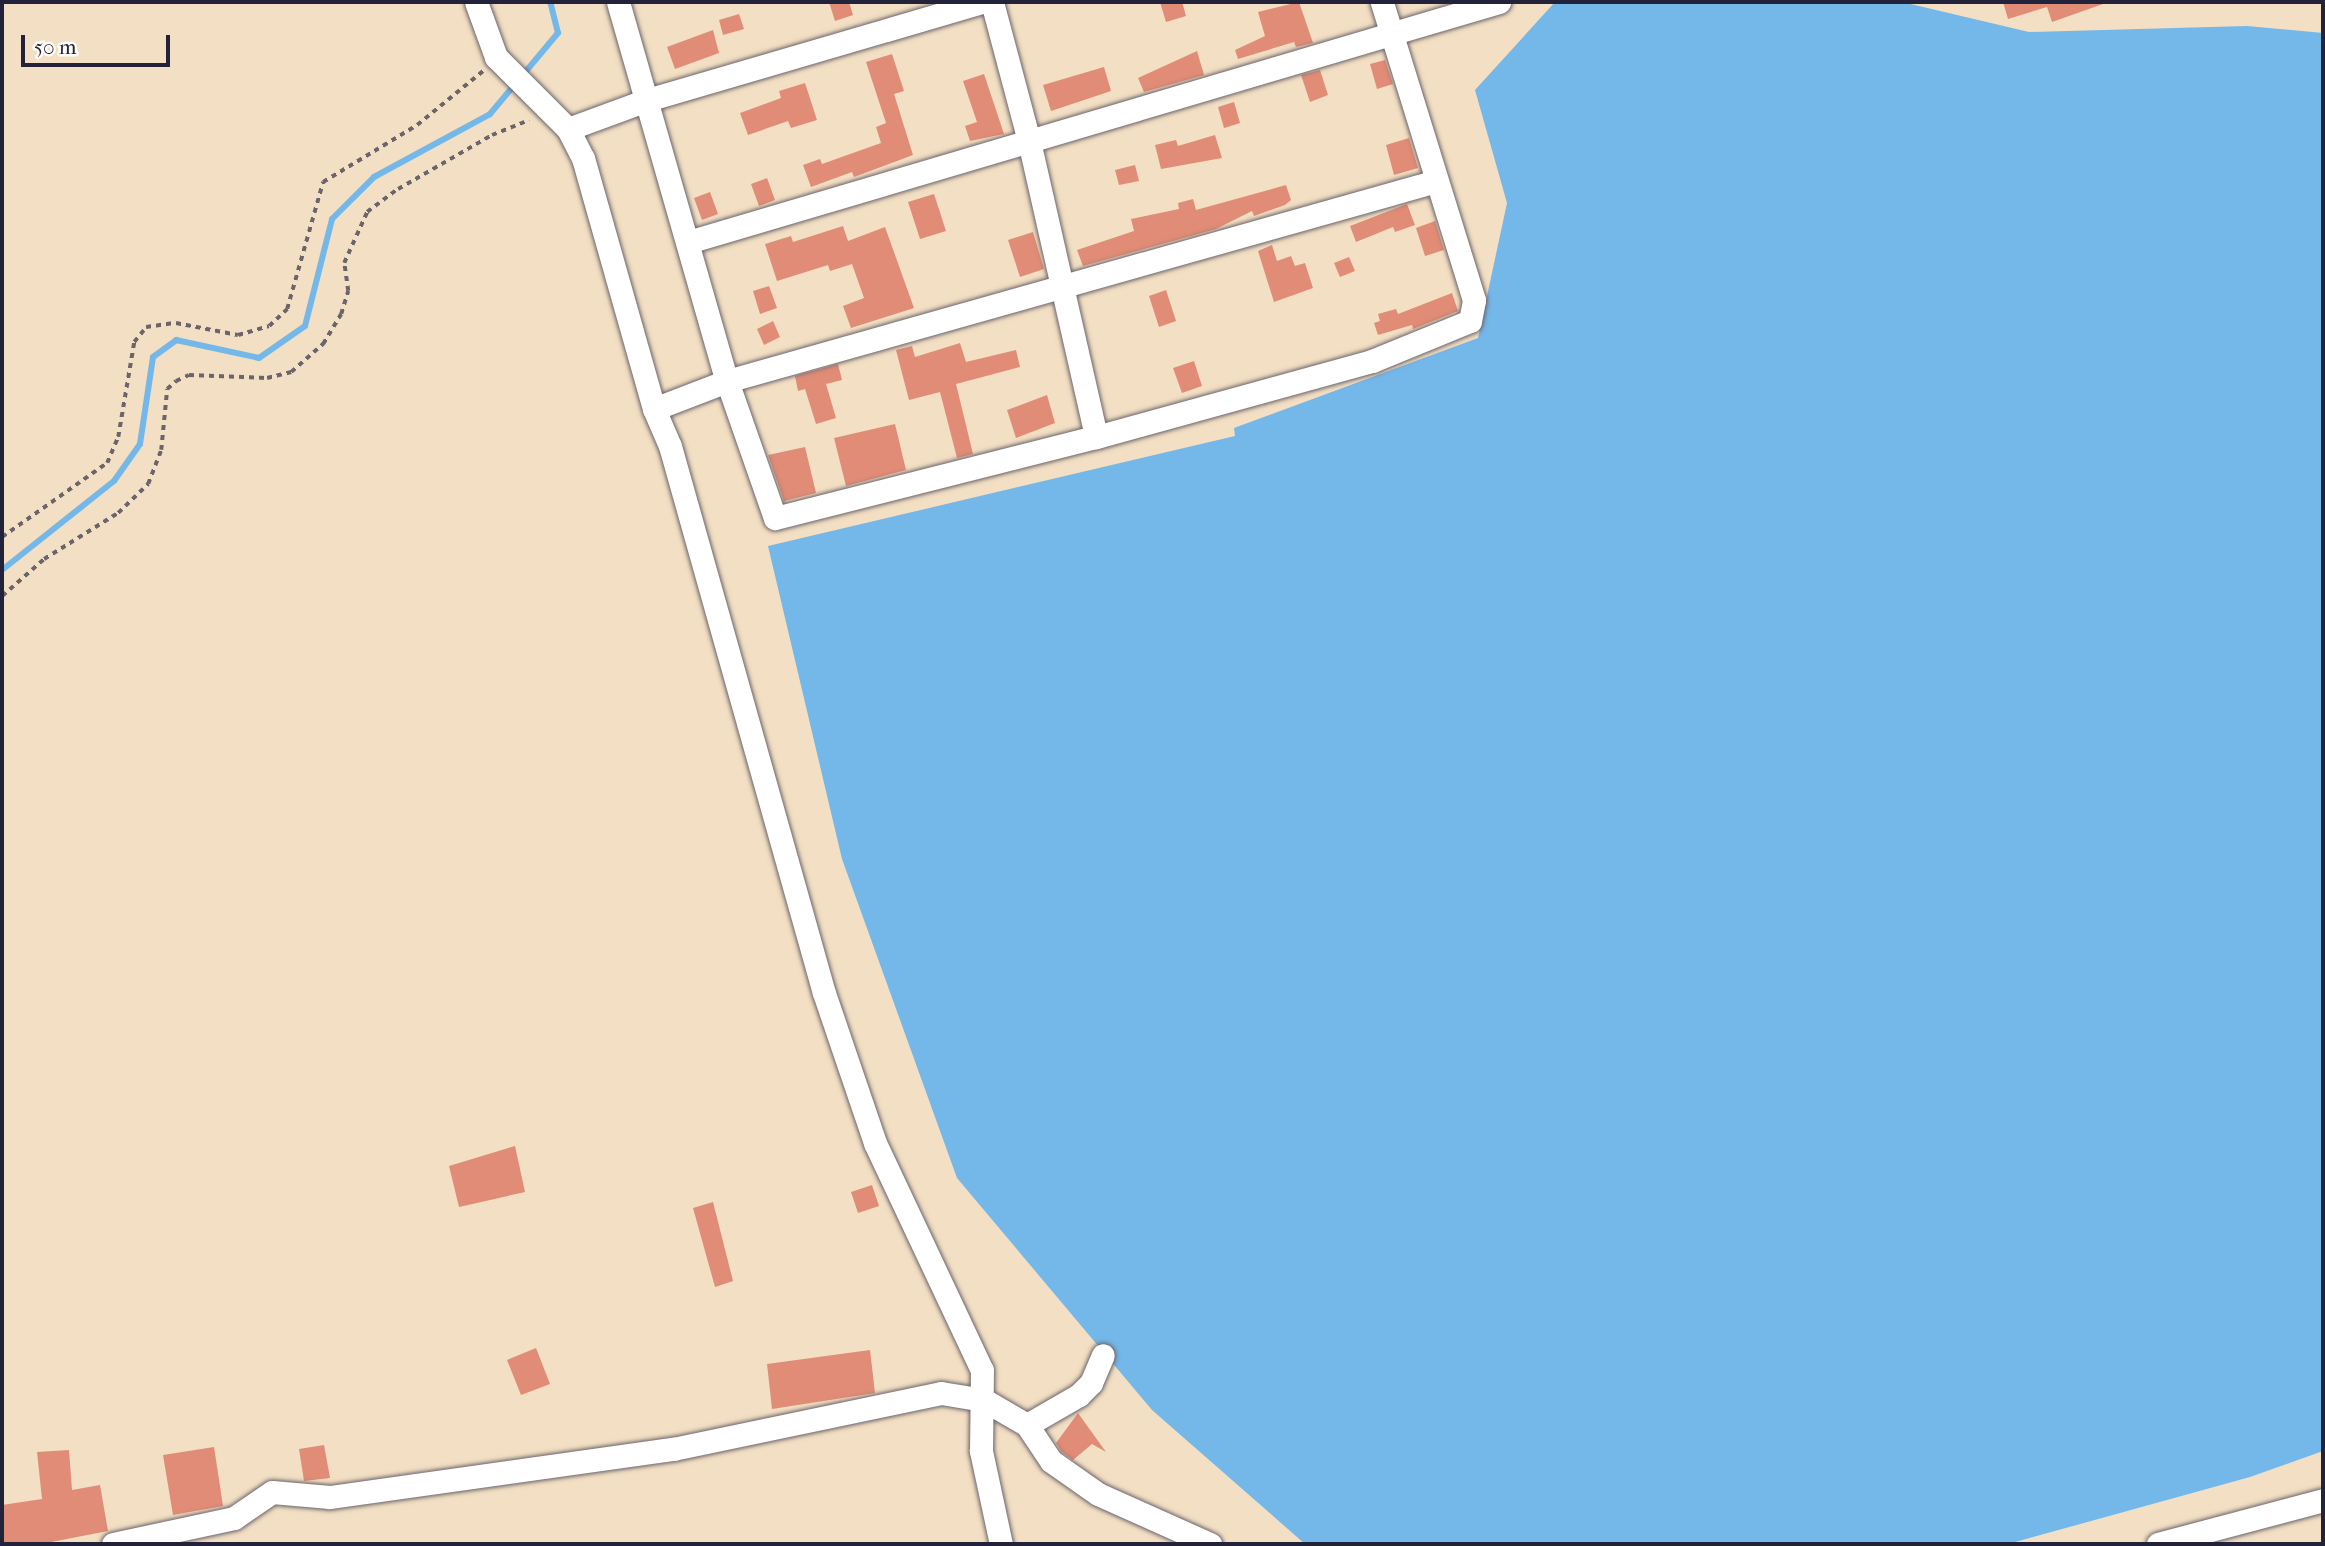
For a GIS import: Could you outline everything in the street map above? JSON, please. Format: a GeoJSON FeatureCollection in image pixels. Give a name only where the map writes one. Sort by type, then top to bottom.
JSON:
{"type":"FeatureCollection","features":[{"type":"Feature","properties":{"kind":"street"},"geometry":{"type":"LineString","coordinates":[[476,2],[496,57],[568,129],[583,158],[654,409],[670,446],[824,993],[875,1143],[982,1370],[984,1400],[981,1451],[1001,1544]]}},
{"type":"Feature","properties":{"kind":"street"},"geometry":{"type":"LineString","coordinates":[[618,2],[727,381],[775,519],[1096,437],[1372,361],[1470,321],[1474,300],[1382,2]]}},
{"type":"Feature","properties":{"kind":"street"},"geometry":{"type":"LineString","coordinates":[[568,129],[647,100],[982,2]]}},
{"type":"Feature","properties":{"kind":"street"},"geometry":{"type":"LineString","coordinates":[[992,2],[1029,141],[1096,437]]}},
{"type":"Feature","properties":{"kind":"street"},"geometry":{"type":"LineString","coordinates":[[688,242],[1392,36],[1499,2]]}},
{"type":"Feature","properties":{"kind":"street"},"geometry":{"type":"LineString","coordinates":[[654,409],[727,381],[1062,290],[1436,180]]}},
{"type":"Feature","properties":{"kind":"street"},"geometry":{"type":"LineString","coordinates":[[1027,1425],[1079,1395],[1091,1383],[1103,1355]]}},
{"type":"Feature","properties":{"kind":"street"},"geometry":{"type":"LineString","coordinates":[[113,1544],[234,1518],[272,1492],[330,1497],[673,1448],[941,1392],[984,1400],[1027,1425],[1051,1461],[1098,1494],[1210,1544]]}},
{"type":"Feature","properties":{"kind":"street"},"geometry":{"type":"LineString","coordinates":[[2158,1544],[2323,1500]]}},
{"type":"Feature","properties":{"kind":"path"},"geometry":{"type":"LineString","coordinates":[[2,537],[107,463],[118,437],[134,342],[146,327],[176,323],[239,335],[270,326],[288,309],[323,182],[417,125],[496,57]]}},
{"type":"Feature","properties":{"kind":"path"},"geometry":{"type":"LineString","coordinates":[[2,596],[44,559],[118,513],[148,484],[161,450],[167,389],[189,374],[255,378],[291,372],[323,344],[341,314],[348,291],[344,262],[367,212],[398,189],[492,135],[546,108]]}},
{"type":"Feature","properties":{"kind":"water"},"geometry":{"type":"Polygon","coordinates":[[[1555,2],[1902,2],[2029,32],[2247,26],[2323,33],[2323,1451],[2250,1477],[2008,1544],[1305,1544],[1152,1410],[957,1178],[842,859],[768,546],[1235,436],[1234,428],[1478,338],[1507,203],[1475,90],[1555,2]]]}},
{"type":"Feature","properties":{"kind":"building"},"geometry":{"type":"Polygon","coordinates":[[[829,2],[849,2],[853,15],[835,21],[829,2]]]}},
{"type":"Feature","properties":{"kind":"building"},"geometry":{"type":"Polygon","coordinates":[[[1160,2],[1182,2],[1186,16],[1166,22],[1160,2]]]}},
{"type":"Feature","properties":{"kind":"building"},"geometry":{"type":"Polygon","coordinates":[[[1299,2],[1313,43],[1296,47],[1294,42],[1238,59],[1235,50],[1265,36],[1258,12],[1299,2]]]}},
{"type":"Feature","properties":{"kind":"building"},"geometry":{"type":"Polygon","coordinates":[[[2003,2],[2103,4],[2052,22],[2047,7],[2008,19],[2003,2]]]}},
{"type":"Feature","properties":{"kind":"building"},"geometry":{"type":"Polygon","coordinates":[[[739,14],[744,29],[723,35],[719,20],[739,14]]]}},
{"type":"Feature","properties":{"kind":"building"},"geometry":{"type":"Polygon","coordinates":[[[713,30],[719,53],[675,69],[667,47],[713,30]]]}},
{"type":"Feature","properties":{"kind":"building"},"geometry":{"type":"Polygon","coordinates":[[[1197,51],[1204,75],[1144,92],[1138,78],[1197,51]]]}},
{"type":"Feature","properties":{"kind":"building"},"geometry":{"type":"Polygon","coordinates":[[[892,54],[904,91],[894,94],[913,155],[854,177],[852,172],[811,187],[803,165],[820,159],[822,164],[881,143],[876,127],[886,123],[866,62],[892,54]]]}},
{"type":"Feature","properties":{"kind":"building"},"geometry":{"type":"Polygon","coordinates":[[[1385,60],[1393,84],[1377,89],[1370,64],[1385,60]]]}},
{"type":"Feature","properties":{"kind":"building"},"geometry":{"type":"Polygon","coordinates":[[[1104,67],[1111,91],[1051,111],[1043,85],[1104,67]]]}},
{"type":"Feature","properties":{"kind":"building"},"geometry":{"type":"Polygon","coordinates":[[[1320,70],[1328,95],[1310,102],[1301,75],[1320,70]]]}},
{"type":"Feature","properties":{"kind":"building"},"geometry":{"type":"Polygon","coordinates":[[[984,74],[1004,134],[970,141],[965,126],[977,122],[963,81],[984,74]]]}},
{"type":"Feature","properties":{"kind":"building"},"geometry":{"type":"Polygon","coordinates":[[[805,83],[817,120],[791,128],[788,121],[748,135],[740,113],[781,98],[779,91],[805,83]]]}},
{"type":"Feature","properties":{"kind":"building"},"geometry":{"type":"Polygon","coordinates":[[[1234,102],[1240,123],[1224,128],[1218,107],[1234,102]]]}},
{"type":"Feature","properties":{"kind":"building"},"geometry":{"type":"Polygon","coordinates":[[[1215,135],[1222,158],[1161,169],[1155,145],[1176,140],[1178,146],[1215,135]]]}},
{"type":"Feature","properties":{"kind":"building"},"geometry":{"type":"Polygon","coordinates":[[[1409,138],[1418,168],[1394,175],[1386,145],[1409,138]]]}},
{"type":"Feature","properties":{"kind":"building"},"geometry":{"type":"Polygon","coordinates":[[[1135,165],[1139,181],[1119,185],[1115,170],[1135,165]]]}},
{"type":"Feature","properties":{"kind":"building"},"geometry":{"type":"Polygon","coordinates":[[[767,178],[775,200],[759,206],[751,184],[767,178]]]}},
{"type":"Feature","properties":{"kind":"building"},"geometry":{"type":"Polygon","coordinates":[[[1286,185],[1291,200],[1285,205],[1254,216],[1252,211],[1216,229],[1083,266],[1077,250],[1134,231],[1131,219],[1179,209],[1178,203],[1193,199],[1196,210],[1286,185]]]}},
{"type":"Feature","properties":{"kind":"building"},"geometry":{"type":"Polygon","coordinates":[[[710,192],[718,214],[702,220],[694,198],[710,192]]]}},
{"type":"Feature","properties":{"kind":"building"},"geometry":{"type":"Polygon","coordinates":[[[934,194],[946,231],[920,239],[908,202],[934,194]]]}},
{"type":"Feature","properties":{"kind":"building"},"geometry":{"type":"Polygon","coordinates":[[[1407,204],[1415,225],[1395,232],[1393,227],[1356,242],[1350,226],[1407,204]]]}},
{"type":"Feature","properties":{"kind":"building"},"geometry":{"type":"Polygon","coordinates":[[[1435,221],[1444,250],[1425,256],[1416,228],[1435,221]]]}},
{"type":"Feature","properties":{"kind":"building"},"geometry":{"type":"Polygon","coordinates":[[[843,226],[848,241],[885,227],[914,308],[851,328],[843,306],[864,298],[852,264],[830,271],[828,265],[777,281],[765,244],[791,236],[793,242],[843,226]]]}},
{"type":"Feature","properties":{"kind":"building"},"geometry":{"type":"Polygon","coordinates":[[[1033,232],[1044,269],[1020,277],[1008,240],[1033,232]]]}},
{"type":"Feature","properties":{"kind":"building"},"geometry":{"type":"Polygon","coordinates":[[[1272,245],[1277,261],[1291,256],[1295,266],[1305,263],[1313,288],[1274,302],[1258,251],[1272,245]]]}},
{"type":"Feature","properties":{"kind":"building"},"geometry":{"type":"Polygon","coordinates":[[[1349,257],[1355,271],[1340,277],[1334,263],[1349,257]]]}},
{"type":"Feature","properties":{"kind":"building"},"geometry":{"type":"Polygon","coordinates":[[[769,286],[777,308],[760,314],[753,291],[769,286]]]}},
{"type":"Feature","properties":{"kind":"building"},"geometry":{"type":"Polygon","coordinates":[[[1166,290],[1176,321],[1159,327],[1149,296],[1166,290]]]}},
{"type":"Feature","properties":{"kind":"building"},"geometry":{"type":"Polygon","coordinates":[[[1452,293],[1458,311],[1413,329],[1412,325],[1378,335],[1374,323],[1380,321],[1378,314],[1396,309],[1398,314],[1452,293]]]}},
{"type":"Feature","properties":{"kind":"building"},"geometry":{"type":"Polygon","coordinates":[[[773,321],[780,337],[764,345],[757,329],[773,321]]]}},
{"type":"Feature","properties":{"kind":"building"},"geometry":{"type":"Polygon","coordinates":[[[960,343],[966,362],[1016,350],[1020,367],[956,384],[973,454],[957,458],[940,392],[909,400],[896,350],[912,346],[915,357],[960,343]]]}},
{"type":"Feature","properties":{"kind":"building"},"geometry":{"type":"Polygon","coordinates":[[[1194,361],[1202,386],[1182,393],[1173,368],[1194,361]]]}},
{"type":"Feature","properties":{"kind":"building"},"geometry":{"type":"Polygon","coordinates":[[[838,364],[842,380],[826,384],[836,418],[816,424],[805,389],[798,391],[795,376],[838,364]]]}},
{"type":"Feature","properties":{"kind":"building"},"geometry":{"type":"Polygon","coordinates":[[[1047,395],[1055,423],[1016,438],[1007,410],[1047,395]]]}},
{"type":"Feature","properties":{"kind":"building"},"geometry":{"type":"Polygon","coordinates":[[[895,424],[906,470],[846,486],[834,438],[895,424]]]}},
{"type":"Feature","properties":{"kind":"building"},"geometry":{"type":"Polygon","coordinates":[[[805,447],[816,493],[784,501],[768,455],[805,447]]]}},
{"type":"Feature","properties":{"kind":"building"},"geometry":{"type":"Polygon","coordinates":[[[515,1146],[525,1192],[459,1207],[449,1166],[515,1146]]]}},
{"type":"Feature","properties":{"kind":"building"},"geometry":{"type":"Polygon","coordinates":[[[872,1185],[879,1206],[858,1213],[851,1192],[872,1185]]]}},
{"type":"Feature","properties":{"kind":"building"},"geometry":{"type":"Polygon","coordinates":[[[713,1202],[733,1281],[715,1287],[693,1208],[713,1202]]]}},
{"type":"Feature","properties":{"kind":"building"},"geometry":{"type":"Polygon","coordinates":[[[536,1348],[550,1384],[521,1395],[507,1360],[536,1348]]]}},
{"type":"Feature","properties":{"kind":"building"},"geometry":{"type":"Polygon","coordinates":[[[870,1350],[875,1393],[772,1409],[767,1364],[870,1350]]]}},
{"type":"Feature","properties":{"kind":"building"},"geometry":{"type":"Polygon","coordinates":[[[1078,1413],[1106,1452],[1092,1444],[1073,1460],[1061,1451],[1056,1443],[1078,1413]]]}},
{"type":"Feature","properties":{"kind":"building"},"geometry":{"type":"Polygon","coordinates":[[[324,1445],[330,1478],[304,1481],[299,1449],[324,1445]]]}},
{"type":"Feature","properties":{"kind":"building"},"geometry":{"type":"Polygon","coordinates":[[[214,1447],[223,1506],[173,1515],[163,1455],[214,1447]]]}},
{"type":"Feature","properties":{"kind":"building"},"geometry":{"type":"Polygon","coordinates":[[[69,1450],[72,1490],[100,1485],[108,1531],[41,1544],[2,1544],[2,1505],[42,1499],[37,1452],[69,1450]]]}},
{"type":"Feature","properties":{"kind":"waterway"},"geometry":{"type":"LineString","coordinates":[[2,570],[114,481],[140,444],[153,357],[176,340],[259,358],[305,326],[332,219],[374,177],[490,114],[558,33],[550,2]]}}]}
